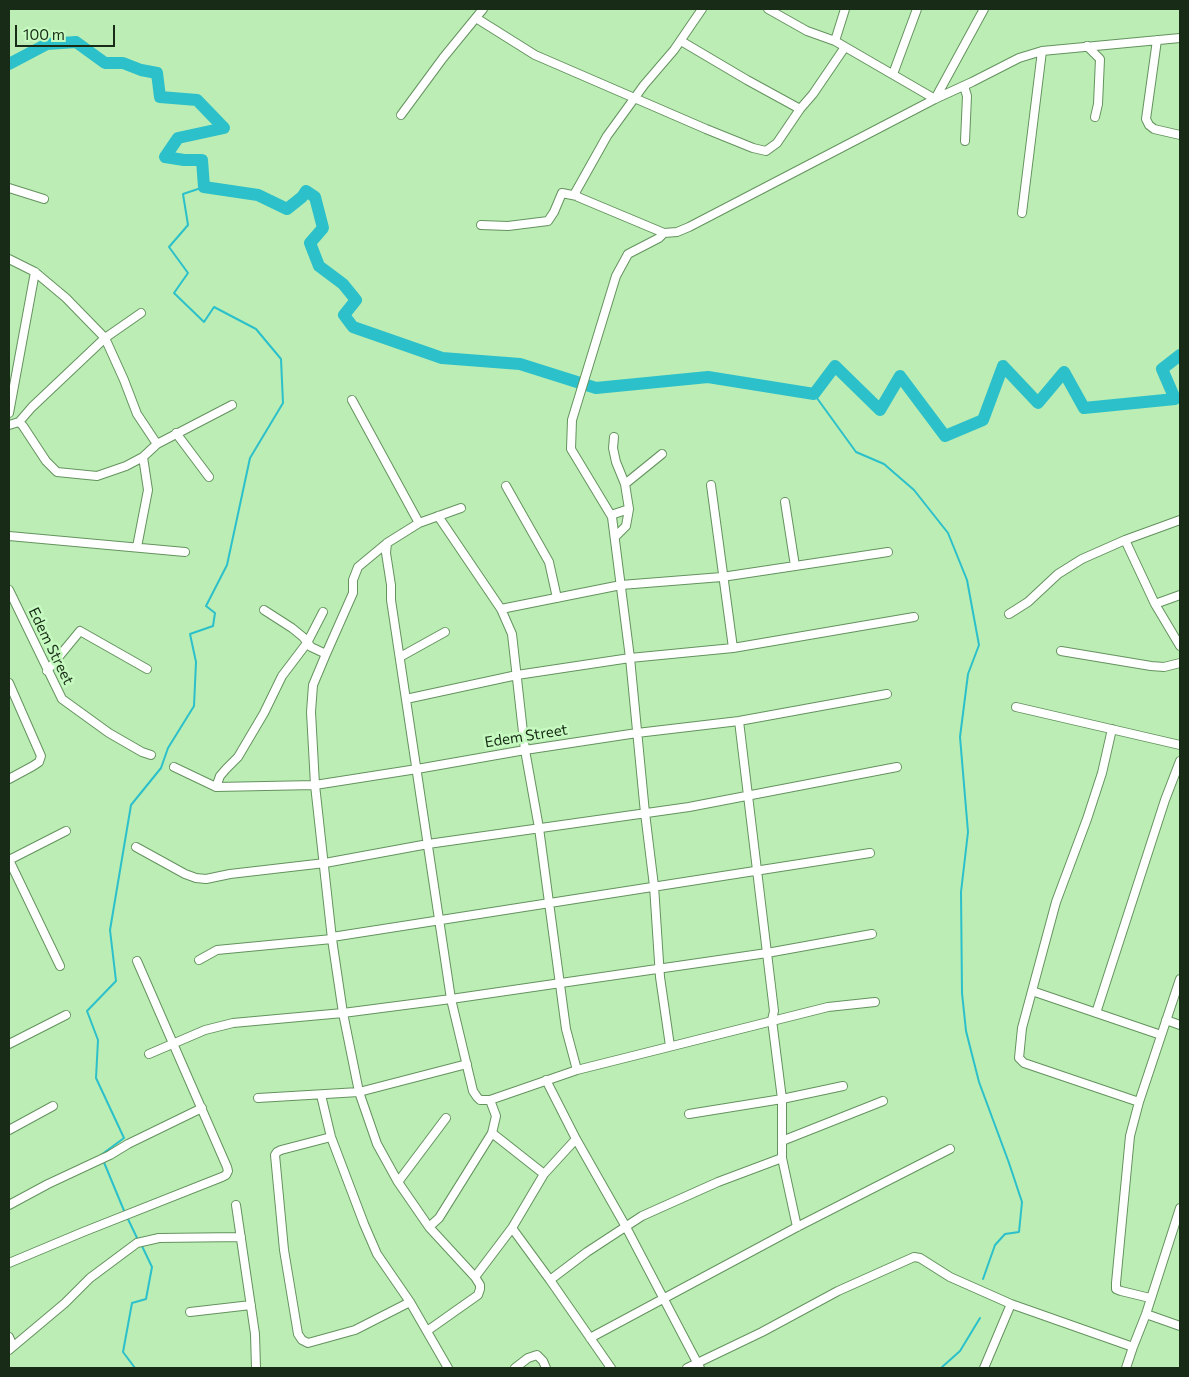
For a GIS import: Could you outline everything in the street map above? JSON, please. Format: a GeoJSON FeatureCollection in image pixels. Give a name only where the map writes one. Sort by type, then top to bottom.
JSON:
{"type":"FeatureCollection","features":[{"type":"Feature","properties":{"kind":"street"},"geometry":{"type":"LineString","coordinates":[[401,115],[443,58],[483,9]]}},
{"type":"Feature","properties":{"kind":"street"},"geometry":{"type":"LineString","coordinates":[[577,196],[576,191],[607,136],[681,41],[702,9]]}},
{"type":"Feature","properties":{"kind":"street"},"geometry":{"type":"LineString","coordinates":[[768,9],[807,31],[835,41],[935,99]]}},
{"type":"Feature","properties":{"kind":"street"},"geometry":{"type":"LineString","coordinates":[[835,41],[845,9]]}},
{"type":"Feature","properties":{"kind":"street"},"geometry":{"type":"LineString","coordinates":[[893,74],[917,9]]}},
{"type":"Feature","properties":{"kind":"street"},"geometry":{"type":"LineString","coordinates":[[935,99],[984,9]]}},
{"type":"Feature","properties":{"kind":"street"},"geometry":{"type":"LineString","coordinates":[[476,18],[535,55],[754,148],[766,150],[777,143],[845,47]]}},
{"type":"Feature","properties":{"kind":"street"},"geometry":{"type":"LineString","coordinates":[[481,225],[508,226],[548,221],[562,193],[577,196],[664,233],[677,232],[935,99],[1019,58],[1042,51],[1180,38]]}},
{"type":"Feature","properties":{"kind":"street"},"geometry":{"type":"LineString","coordinates":[[1157,40],[1146,120],[1154,129],[1180,134]]}},
{"type":"Feature","properties":{"kind":"street"},"geometry":{"type":"LineString","coordinates":[[681,41],[800,109]]}},
{"type":"Feature","properties":{"kind":"street"},"geometry":{"type":"LineString","coordinates":[[1087,46],[1100,59],[1098,104],[1095,117]]}},
{"type":"Feature","properties":{"kind":"street"},"geometry":{"type":"LineString","coordinates":[[1022,213],[1042,51]]}},
{"type":"Feature","properties":{"kind":"street"},"geometry":{"type":"LineString","coordinates":[[964,86],[967,96],[965,141]]}},
{"type":"Feature","properties":{"kind":"street"},"geometry":{"type":"LineString","coordinates":[[9,188],[44,199]]}},
{"type":"Feature","properties":{"kind":"street"},"geometry":{"type":"LineString","coordinates":[[664,233],[659,238],[628,254],[616,276],[572,420],[571,448],[611,515],[615,537],[630,658],[654,886],[660,968],[670,1046]]}},
{"type":"Feature","properties":{"kind":"street"},"geometry":{"type":"LineString","coordinates":[[9,259],[35,272],[66,298],[105,338],[137,414],[156,444]]}},
{"type":"Feature","properties":{"kind":"street"},"geometry":{"type":"LineString","coordinates":[[9,413],[35,272]]}},
{"type":"Feature","properties":{"kind":"street"},"geometry":{"type":"LineString","coordinates":[[9,424],[19,422],[32,407],[105,338],[141,313]]}},
{"type":"Feature","properties":{"kind":"street"},"geometry":{"type":"LineString","coordinates":[[352,400],[418,523]]}},
{"type":"Feature","properties":{"kind":"street"},"geometry":{"type":"LineString","coordinates":[[19,422],[46,461],[57,472],[97,476],[119,469],[143,457],[156,444],[232,405]]}},
{"type":"Feature","properties":{"kind":"street"},"geometry":{"type":"LineString","coordinates":[[176,433],[210,477]]}},
{"type":"Feature","properties":{"kind":"street"},"geometry":{"type":"LineString","coordinates":[[614,437],[613,448],[616,462],[625,484],[629,509],[626,526],[615,537]]}},
{"type":"Feature","properties":{"kind":"street"},"geometry":{"type":"LineString","coordinates":[[625,484],[662,454]]}},
{"type":"Feature","properties":{"kind":"street"},"geometry":{"type":"LineString","coordinates":[[137,547],[148,490],[143,457]]}},
{"type":"Feature","properties":{"kind":"street"},"geometry":{"type":"LineString","coordinates":[[711,485],[733,648]]}},
{"type":"Feature","properties":{"kind":"street"},"geometry":{"type":"LineString","coordinates":[[506,486],[549,562],[558,598]]}},
{"type":"Feature","properties":{"kind":"street"},"geometry":{"type":"LineString","coordinates":[[784,502],[795,566]]}},
{"type":"Feature","properties":{"kind":"street"},"geometry":{"type":"LineString","coordinates":[[427,1331],[478,1295],[480,1285],[475,1277],[429,1227],[398,1182],[377,1144],[359,1092],[343,1013],[332,938],[315,785],[311,712],[313,685],[354,593],[353,580],[358,567],[388,543],[418,523],[461,508]]}},
{"type":"Feature","properties":{"kind":"street"},"geometry":{"type":"LineString","coordinates":[[611,515],[629,509]]}},
{"type":"Feature","properties":{"kind":"street"},"geometry":{"type":"LineString","coordinates":[[438,516],[501,608],[512,634],[525,750],[539,828],[566,1029],[577,1070]]}},
{"type":"Feature","properties":{"kind":"street"},"geometry":{"type":"LineString","coordinates":[[1009,614],[1028,602],[1058,574],[1082,559],[1125,540],[1180,520]]}},
{"type":"Feature","properties":{"kind":"street"},"geometry":{"type":"LineString","coordinates":[[9,536],[184,552]]}},
{"type":"Feature","properties":{"kind":"street"},"geometry":{"type":"LineString","coordinates":[[1125,540],[1155,604],[1180,646]]}},
{"type":"Feature","properties":{"kind":"street"},"geometry":{"type":"LineString","coordinates":[[388,543],[386,553],[391,585],[391,600],[451,999],[473,1091],[480,1100],[490,1100],[577,1070],[772,1020],[838,1005],[875,1002]]}},
{"type":"Feature","properties":{"kind":"street"},"geometry":{"type":"LineString","coordinates":[[501,608],[621,585],[722,577],[888,552]]}},
{"type":"Feature","properties":{"kind":"street","name":"Edem Street"},"geometry":{"type":"LineString","coordinates":[[9,590],[62,699],[109,733],[151,755]]}},
{"type":"Feature","properties":{"kind":"street"},"geometry":{"type":"LineString","coordinates":[[1155,604],[1180,595]]}},
{"type":"Feature","properties":{"kind":"street"},"geometry":{"type":"LineString","coordinates":[[264,610],[304,637],[311,648],[326,654]]}},
{"type":"Feature","properties":{"kind":"street"},"geometry":{"type":"LineString","coordinates":[[216,787],[220,776],[242,751],[264,713],[282,676],[307,643],[323,612]]}},
{"type":"Feature","properties":{"kind":"street"},"geometry":{"type":"LineString","coordinates":[[406,700],[517,675],[630,658],[733,648],[914,617]]}},
{"type":"Feature","properties":{"kind":"street"},"geometry":{"type":"LineString","coordinates":[[47,670],[80,631],[147,669]]}},
{"type":"Feature","properties":{"kind":"street"},"geometry":{"type":"LineString","coordinates":[[400,657],[445,632]]}},
{"type":"Feature","properties":{"kind":"street"},"geometry":{"type":"LineString","coordinates":[[1061,651],[1151,666],[1164,667],[1180,663]]}},
{"type":"Feature","properties":{"kind":"street"},"geometry":{"type":"LineString","coordinates":[[9,683],[11,696],[40,751],[41,759],[33,766],[9,778]]}},
{"type":"Feature","properties":{"kind":"street","name":"Edem Street"},"geometry":{"type":"LineString","coordinates":[[174,767],[216,787],[315,785],[637,733],[739,721],[886,694]]}},
{"type":"Feature","properties":{"kind":"street"},"geometry":{"type":"LineString","coordinates":[[1016,707],[1180,745]]}},
{"type":"Feature","properties":{"kind":"street"},"geometry":{"type":"LineString","coordinates":[[739,721],[774,1012],[772,1020],[782,1099],[782,1158],[796,1227]]}},
{"type":"Feature","properties":{"kind":"street"},"geometry":{"type":"LineString","coordinates":[[1112,729],[1102,772],[1087,819],[1056,902],[1022,1028],[1019,1054],[1024,1063],[1139,1102]]}},
{"type":"Feature","properties":{"kind":"street"},"geometry":{"type":"LineString","coordinates":[[1096,1013],[1165,800],[1180,761]]}},
{"type":"Feature","properties":{"kind":"street"},"geometry":{"type":"LineString","coordinates":[[136,847],[185,874],[206,879],[325,863],[428,844],[645,813],[748,796],[897,767]]}},
{"type":"Feature","properties":{"kind":"street"},"geometry":{"type":"LineString","coordinates":[[60,966],[9,860],[66,831]]}},
{"type":"Feature","properties":{"kind":"street"},"geometry":{"type":"LineString","coordinates":[[199,960],[217,950],[332,938],[758,869],[870,853]]}},
{"type":"Feature","properties":{"kind":"street"},"geometry":{"type":"LineString","coordinates":[[149,1054],[205,1030],[233,1023],[343,1013],[451,999],[767,953],[872,934]]}},
{"type":"Feature","properties":{"kind":"street"},"geometry":{"type":"LineString","coordinates":[[9,1263],[226,1175],[228,1167],[137,961]]}},
{"type":"Feature","properties":{"kind":"street"},"geometry":{"type":"LineString","coordinates":[[1150,1298],[1116,1289],[1116,1283],[1130,1136],[1139,1102],[1180,979]]}},
{"type":"Feature","properties":{"kind":"street"},"geometry":{"type":"LineString","coordinates":[[1032,991],[1161,1035]]}},
{"type":"Feature","properties":{"kind":"street"},"geometry":{"type":"LineString","coordinates":[[9,1044],[66,1016]]}},
{"type":"Feature","properties":{"kind":"street"},"geometry":{"type":"LineString","coordinates":[[1166,1020],[1180,1025]]}},
{"type":"Feature","properties":{"kind":"street"},"geometry":{"type":"LineString","coordinates":[[258,1098],[359,1092],[467,1064]]}},
{"type":"Feature","properties":{"kind":"street"},"geometry":{"type":"LineString","coordinates":[[546,1080],[699,1366]]}},
{"type":"Feature","properties":{"kind":"street"},"geometry":{"type":"LineString","coordinates":[[689,1114],[782,1099],[843,1086]]}},
{"type":"Feature","properties":{"kind":"street"},"geometry":{"type":"LineString","coordinates":[[321,1095],[331,1137],[364,1224],[378,1254],[410,1302],[447,1366],[437,1368]]}},
{"type":"Feature","properties":{"kind":"street"},"geometry":{"type":"LineString","coordinates":[[429,1227],[439,1218],[492,1133],[496,1116],[490,1100]]}},
{"type":"Feature","properties":{"kind":"street"},"geometry":{"type":"LineString","coordinates":[[782,1141],[883,1101]]}},
{"type":"Feature","properties":{"kind":"street"},"geometry":{"type":"LineString","coordinates":[[9,1130],[53,1106]]}},
{"type":"Feature","properties":{"kind":"street"},"geometry":{"type":"LineString","coordinates":[[9,1205],[202,1108]]}},
{"type":"Feature","properties":{"kind":"street"},"geometry":{"type":"LineString","coordinates":[[398,1182],[446,1118]]}},
{"type":"Feature","properties":{"kind":"street"},"geometry":{"type":"LineString","coordinates":[[492,1133],[544,1174]]}},
{"type":"Feature","properties":{"kind":"street"},"geometry":{"type":"LineString","coordinates":[[331,1137],[281,1150],[275,1155],[284,1250],[298,1334],[302,1340],[308,1343],[356,1330],[410,1302]]}},
{"type":"Feature","properties":{"kind":"street"},"geometry":{"type":"LineString","coordinates":[[475,1277],[512,1228],[544,1174],[576,1139]]}},
{"type":"Feature","properties":{"kind":"street"},"geometry":{"type":"LineString","coordinates":[[590,1338],[796,1227],[950,1149]]}},
{"type":"Feature","properties":{"kind":"street"},"geometry":{"type":"LineString","coordinates":[[550,1280],[587,1252],[642,1216],[718,1182],[782,1158]]}},
{"type":"Feature","properties":{"kind":"street"},"geometry":{"type":"LineString","coordinates":[[236,1205],[255,1334],[256,1368]]}},
{"type":"Feature","properties":{"kind":"street"},"geometry":{"type":"LineString","coordinates":[[1126,1368],[1146,1314],[1180,1208]]}},
{"type":"Feature","properties":{"kind":"street"},"geometry":{"type":"LineString","coordinates":[[512,1228],[611,1368]]}},
{"type":"Feature","properties":{"kind":"street"},"geometry":{"type":"LineString","coordinates":[[11,1348],[65,1303],[90,1278],[137,1244],[159,1238],[241,1237]]}},
{"type":"Feature","properties":{"kind":"street"},"geometry":{"type":"LineString","coordinates":[[687,1368],[699,1366],[838,1291],[914,1257],[920,1258],[950,1278],[1011,1304],[1133,1346]]}},
{"type":"Feature","properties":{"kind":"street"},"geometry":{"type":"LineString","coordinates":[[984,1368],[1011,1304]]}},
{"type":"Feature","properties":{"kind":"street"},"geometry":{"type":"LineString","coordinates":[[190,1312],[251,1305]]}},
{"type":"Feature","properties":{"kind":"street"},"geometry":{"type":"LineString","coordinates":[[1146,1314],[1180,1326]]}},
{"type":"Feature","properties":{"kind":"street"},"geometry":{"type":"LineString","coordinates":[[9,1336],[11,1348]]}},
{"type":"Feature","properties":{"kind":"street"},"geometry":{"type":"LineString","coordinates":[[515,1368],[528,1358],[537,1355],[543,1361],[546,1368]]}},
{"type":"Feature","properties":{"kind":"waterway"},"geometry":{"type":"LineString","coordinates":[[9,64],[47,44],[76,42],[105,63],[123,63],[141,70],[157,73],[160,97],[197,100],[224,128],[178,138],[165,157],[202,160],[204,187],[258,195],[287,209],[302,197],[306,191],[315,197],[323,228],[310,243],[319,266],[343,284],[356,300],[344,315],[353,327],[442,358],[520,364],[596,388],[708,377],[814,394],[835,366],[880,410],[900,376],[945,436],[983,420],[1003,366],[1038,403],[1064,372],[1084,408],[1175,399],[1162,369],[1180,355]]}},
{"type":"Feature","properties":{"kind":"waterway"},"geometry":{"type":"LineString","coordinates":[[101,1155],[124,1138],[96,1078],[98,1040],[87,1011],[116,981],[110,930],[131,805],[161,768],[168,748],[194,706],[196,662],[190,634],[213,626],[215,613],[206,606],[227,565],[250,458],[283,403],[281,359],[256,329],[214,307],[204,322],[174,293],[188,273],[169,247],[188,225],[183,194],[204,187]]}},
{"type":"Feature","properties":{"kind":"waterway"},"geometry":{"type":"LineString","coordinates":[[814,394],[856,452],[884,464],[914,490],[948,533],[967,580],[979,645],[968,674],[960,737],[968,832],[961,892],[962,993],[966,1031],[979,1082],[1022,1202],[1019,1232],[1005,1234],[995,1245],[983,1279]]}},
{"type":"Feature","properties":{"kind":"waterway"},"geometry":{"type":"LineString","coordinates":[[103,1160],[125,1213]]}},
{"type":"Feature","properties":{"kind":"waterway"},"geometry":{"type":"LineString","coordinates":[[127,1217],[138,1240]]}},
{"type":"Feature","properties":{"kind":"waterway"},"geometry":{"type":"LineString","coordinates":[[135,1368],[123,1352],[132,1303],[146,1299],[152,1267],[141,1244]]}},
{"type":"Feature","properties":{"kind":"waterway"},"geometry":{"type":"LineString","coordinates":[[941,1368],[960,1351],[980,1318]]}}]}
